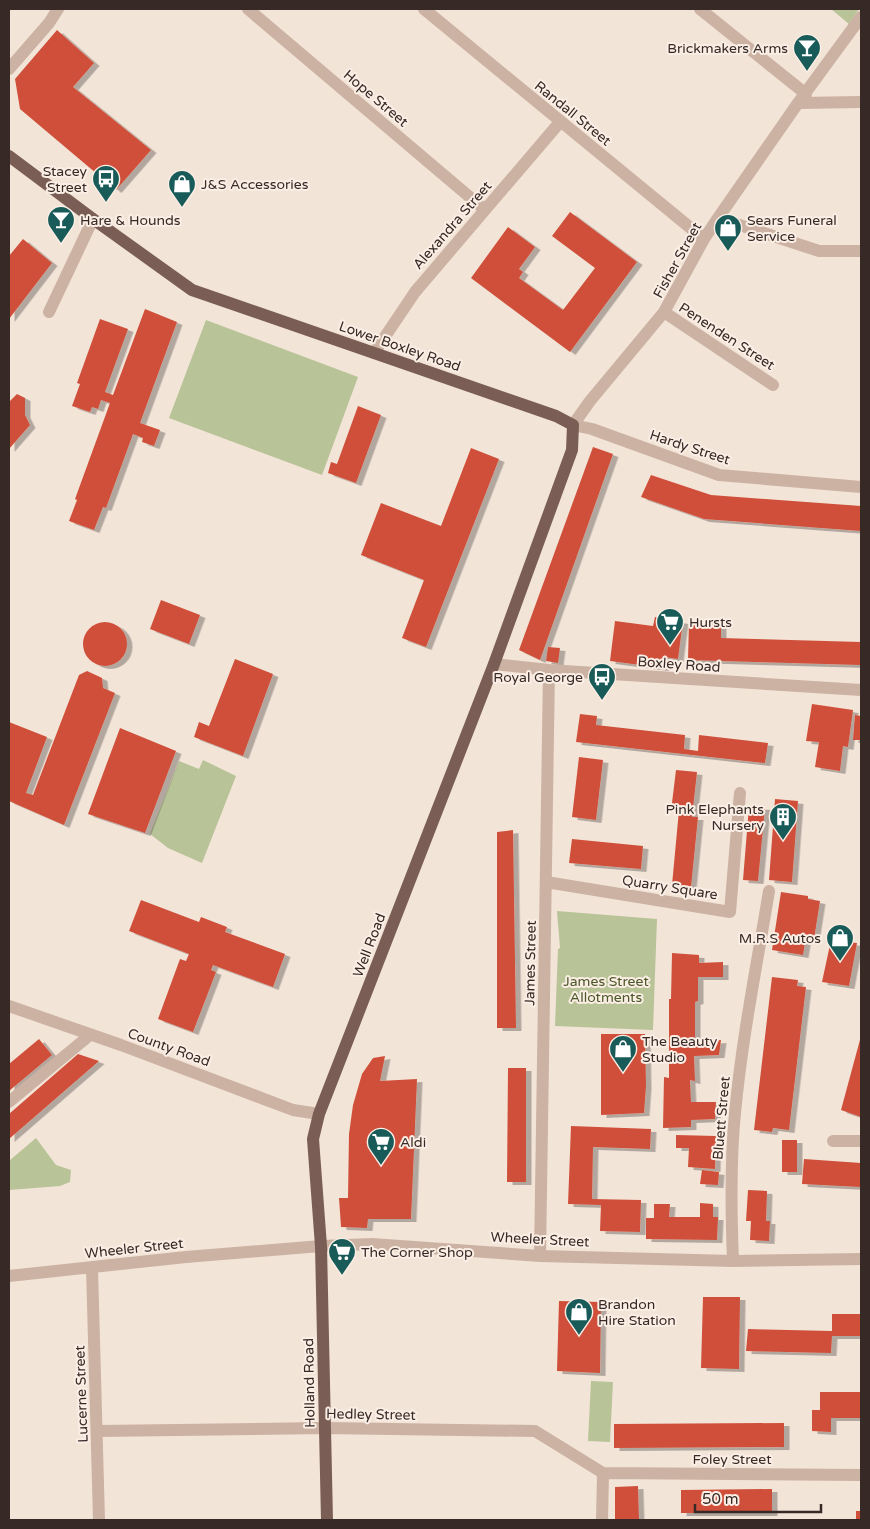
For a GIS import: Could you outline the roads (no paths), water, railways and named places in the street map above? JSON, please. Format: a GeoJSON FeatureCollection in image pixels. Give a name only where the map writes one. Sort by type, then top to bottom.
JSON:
{"type":"FeatureCollection","features":[{"type":"Feature","properties":{"kind":"main road","name":"Lower Boxley Road"},"geometry":{"type":"LineString","coordinates":[[9,156],[192,290],[556,416],[573,425]]}},
{"type":"Feature","properties":{"kind":"main road"},"geometry":{"type":"LineString","coordinates":[[494,664],[572,450],[573,425]]}},
{"type":"Feature","properties":{"kind":"main road","name":"Well Road"},"geometry":{"type":"LineString","coordinates":[[321,1246],[313,1139],[319,1114],[494,664]]}},
{"type":"Feature","properties":{"kind":"main road","name":"Holland Road"},"geometry":{"type":"LineString","coordinates":[[321,1246],[327,1520]]}},
{"type":"Feature","properties":{"kind":"street"},"geometry":{"type":"LineString","coordinates":[[9,69],[58,9]]}},
{"type":"Feature","properties":{"kind":"street","name":"Hope Street"},"geometry":{"type":"LineString","coordinates":[[248,9],[485,210]]}},
{"type":"Feature","properties":{"kind":"street","name":"Randall Street"},"geometry":{"type":"LineString","coordinates":[[424,9],[704,239]]}},
{"type":"Feature","properties":{"kind":"street"},"geometry":{"type":"LineString","coordinates":[[700,9],[802,98],[861,102]]}},
{"type":"Feature","properties":{"kind":"street","name":"Fisher Street"},"geometry":{"type":"LineString","coordinates":[[573,425],[590,401],[664,312],[704,239],[718,218],[861,17]]}},
{"type":"Feature","properties":{"kind":"street","name":"Alexandra Street"},"geometry":{"type":"LineString","coordinates":[[374,352],[415,292],[560,122]]}},
{"type":"Feature","properties":{"kind":"street"},"geometry":{"type":"LineString","coordinates":[[718,218],[820,251],[861,251]]}},
{"type":"Feature","properties":{"kind":"street"},"geometry":{"type":"LineString","coordinates":[[49,312],[94,219]]}},
{"type":"Feature","properties":{"kind":"street","name":"Penenden Street"},"geometry":{"type":"LineString","coordinates":[[664,312],[773,385]]}},
{"type":"Feature","properties":{"kind":"street","name":"Hardy Street"},"geometry":{"type":"LineString","coordinates":[[573,425],[592,429],[719,475],[861,487]]}},
{"type":"Feature","properties":{"kind":"street","name":"Boxley Road"},"geometry":{"type":"LineString","coordinates":[[494,664],[549,670],[861,690]]}},
{"type":"Feature","properties":{"kind":"street","name":"James Street"},"geometry":{"type":"LineString","coordinates":[[540,1256],[549,670]]}},
{"type":"Feature","properties":{"kind":"street","name":"Quarry Square"},"geometry":{"type":"LineString","coordinates":[[546,882],[730,912],[740,793]]}},
{"type":"Feature","properties":{"kind":"street","name":"Bluett Street"},"geometry":{"type":"LineString","coordinates":[[733,1261],[731,1197],[735,1114],[743,1046],[769,891]]}},
{"type":"Feature","properties":{"kind":"street","name":"County Road"},"geometry":{"type":"LineString","coordinates":[[9,1006],[122,1045],[293,1110],[319,1114]]}},
{"type":"Feature","properties":{"kind":"street"},"geometry":{"type":"LineString","coordinates":[[9,1102],[90,1035]]}},
{"type":"Feature","properties":{"kind":"street"},"geometry":{"type":"LineString","coordinates":[[833,1141],[861,1141]]}},
{"type":"Feature","properties":{"kind":"street","name":"Wheeler Street"},"geometry":{"type":"LineString","coordinates":[[9,1276],[186,1257],[321,1246],[372,1244],[540,1256],[733,1261],[861,1259]]}},
{"type":"Feature","properties":{"kind":"street","name":"Lucerne Street"},"geometry":{"type":"LineString","coordinates":[[92,1268],[99,1520]]}},
{"type":"Feature","properties":{"kind":"street","name":"Hedley Street"},"geometry":{"type":"LineString","coordinates":[[97,1431],[324,1428],[535,1431],[603,1473]]}},
{"type":"Feature","properties":{"kind":"street"},"geometry":{"type":"LineString","coordinates":[[602,1520],[603,1473]]}},
{"type":"Feature","properties":{"kind":"street","name":"Foley Street"},"geometry":{"type":"LineString","coordinates":[[603,1473],[861,1475]]}},
{"type":"Feature","properties":{"kind":"place","name":"Brickmakers Arms"},"geometry":{"type":"Point","coordinates":[807,72]}},
{"type":"Feature","properties":{"kind":"place","name":"Stacey Street"},"geometry":{"type":"Point","coordinates":[106,203]}},
{"type":"Feature","properties":{"kind":"place","name":"J&S Accessories"},"geometry":{"type":"Point","coordinates":[182,208]}},
{"type":"Feature","properties":{"kind":"place","name":"Hare & Hounds"},"geometry":{"type":"Point","coordinates":[61,244]}},
{"type":"Feature","properties":{"kind":"place","name":"Sears Funeral Service"},"geometry":{"type":"Point","coordinates":[728,252]}},
{"type":"Feature","properties":{"kind":"place","name":"Hursts"},"geometry":{"type":"Point","coordinates":[670,646]}},
{"type":"Feature","properties":{"kind":"place","name":"Royal George"},"geometry":{"type":"Point","coordinates":[602,701]}},
{"type":"Feature","properties":{"kind":"place","name":"Pink Elephants Nursery"},"geometry":{"type":"Point","coordinates":[783,841]}},
{"type":"Feature","properties":{"kind":"place","name":"M.R.S Autos"},"geometry":{"type":"Point","coordinates":[840,962]}},
{"type":"Feature","properties":{"kind":"place","name":"The Beauty Studio"},"geometry":{"type":"Point","coordinates":[623,1073]}},
{"type":"Feature","properties":{"kind":"place","name":"Aldi"},"geometry":{"type":"Point","coordinates":[381,1166]}},
{"type":"Feature","properties":{"kind":"place","name":"The Corner Shop"},"geometry":{"type":"Point","coordinates":[342,1276]}},
{"type":"Feature","properties":{"kind":"place","name":"Brandon Hire Station"},"geometry":{"type":"Point","coordinates":[579,1336]}},
{"type":"Feature","properties":{"kind":"park label","name":"James Street Allotments"},"geometry":{"type":"Point","coordinates":[606,990]}}]}
